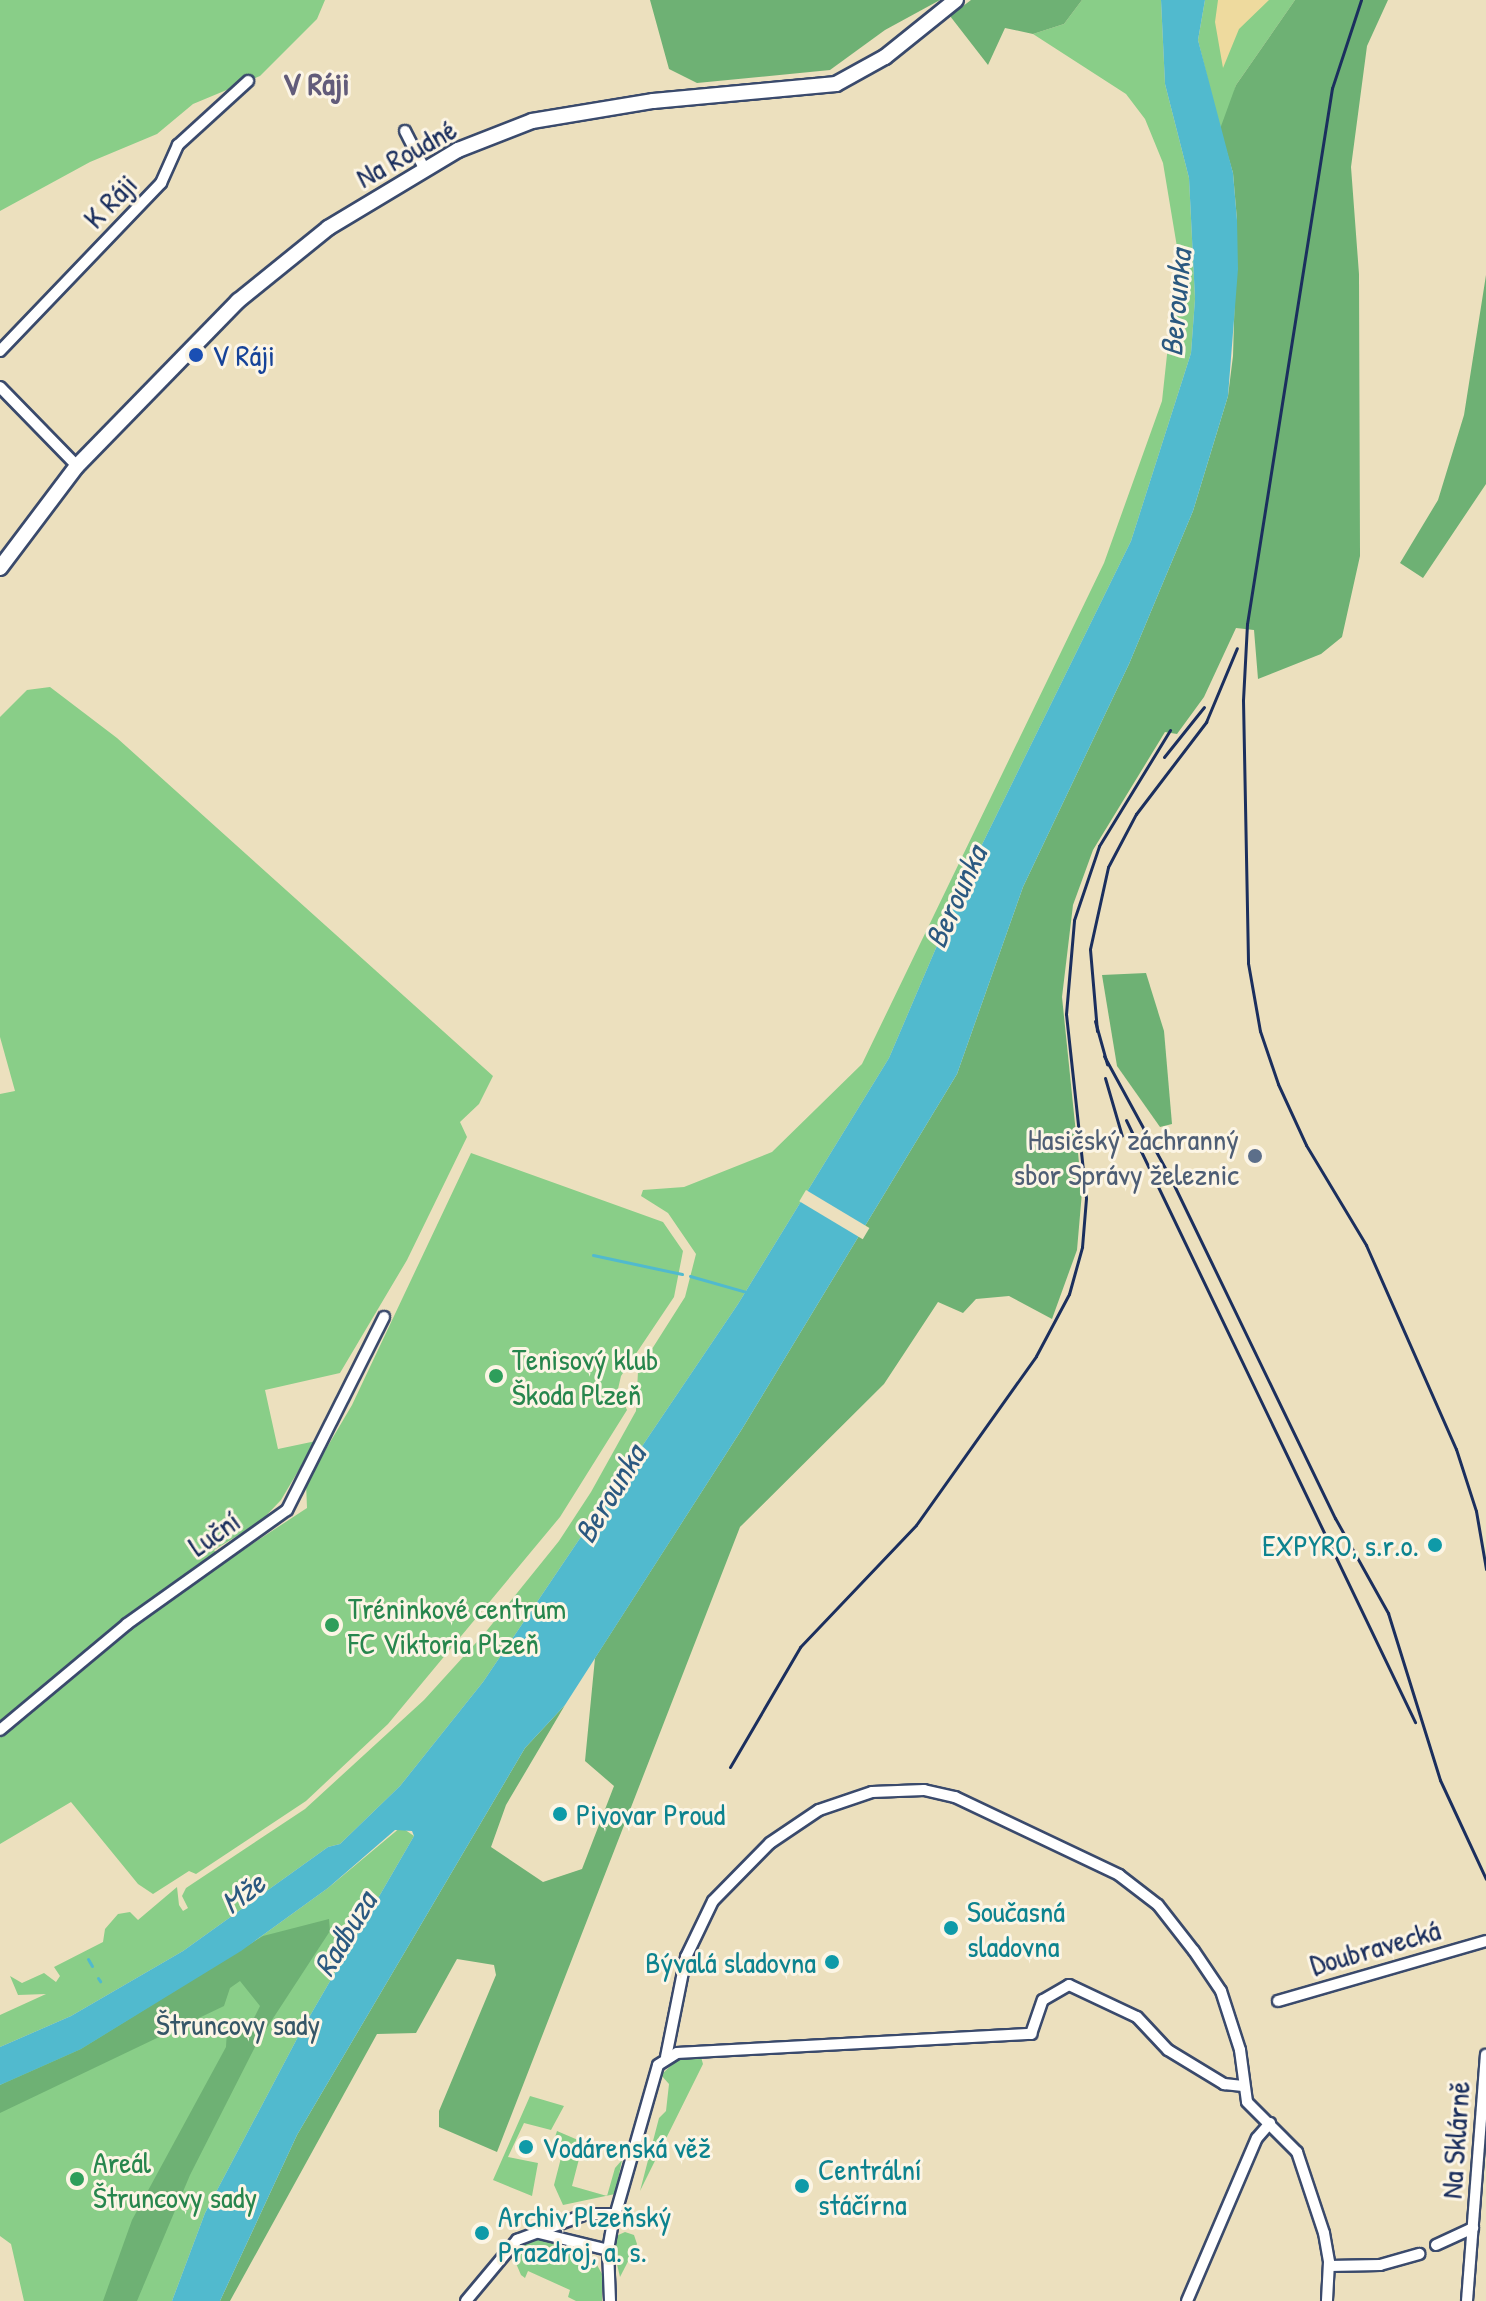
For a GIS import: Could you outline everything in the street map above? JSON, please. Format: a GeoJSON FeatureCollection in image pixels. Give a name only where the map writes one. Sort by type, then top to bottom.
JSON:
{"type":"FeatureCollection","features":[{"type":"Feature","properties":{"kind":"street","name":"Na Roudné"},"geometry":{"type":"LineString","coordinates":[[0,568],[77,466],[238,301],[328,228],[458,150],[532,121],[653,101],[836,84],[885,57],[956,0]]}},
{"type":"Feature","properties":{"kind":"street","name":"K Ráji"},"geometry":{"type":"LineString","coordinates":[[0,351],[161,183],[178,145],[248,81]]}},
{"type":"Feature","properties":{"kind":"street"},"geometry":{"type":"LineString","coordinates":[[405,131],[425,170]]}},
{"type":"Feature","properties":{"kind":"street"},"geometry":{"type":"LineString","coordinates":[[0,387],[77,466]]}},
{"type":"Feature","properties":{"kind":"street","name":"Luční"},"geometry":{"type":"LineString","coordinates":[[0,1730],[127,1624],[287,1510],[384,1317]]}},
{"type":"Feature","properties":{"kind":"street"},"geometry":{"type":"LineString","coordinates":[[610,2301],[608,2250],[616,2214],[658,2065],[666,2057],[683,1966],[713,1901],[770,1843],[819,1810],[872,1792],[924,1790],[955,1797],[1084,1856],[1158,1905],[1221,1991],[1240,2050],[1247,2102],[1297,2152],[1329,2266],[1327,2301]]}},
{"type":"Feature","properties":{"kind":"street","name":"Doubravecká"},"geometry":{"type":"LineString","coordinates":[[1278,2001],[1486,1941]]}},
{"type":"Feature","properties":{"kind":"street"},"geometry":{"type":"LineString","coordinates":[[666,2057],[1031,2034],[1043,2000],[1069,1985],[1137,2017],[1168,2050],[1224,2084],[1243,2086]]}},
{"type":"Feature","properties":{"kind":"street","name":"Na Sklárně"},"geometry":{"type":"LineString","coordinates":[[1467,2301],[1486,2055]]}},
{"type":"Feature","properties":{"kind":"street"},"geometry":{"type":"LineString","coordinates":[[1187,2301],[1257,2138],[1270,2123]]}},
{"type":"Feature","properties":{"kind":"street"},"geometry":{"type":"LineString","coordinates":[[466,2301],[517,2240],[586,2214],[616,2214]]}},
{"type":"Feature","properties":{"kind":"street","name":"Na Sklárně"},"geometry":{"type":"LineString","coordinates":[[1436,2245],[1473,2228]]}},
{"type":"Feature","properties":{"kind":"street"},"geometry":{"type":"LineString","coordinates":[[533,2233],[559,2234],[608,2250]]}},
{"type":"Feature","properties":{"kind":"street"},"geometry":{"type":"LineString","coordinates":[[1329,2266],[1380,2265],[1419,2254]]}},
{"type":"Feature","properties":{"kind":"green space"},"geometry":{"type":"Polygon","coordinates":[[[0,0],[325,0],[317,19],[260,76],[193,104],[157,134],[90,162],[0,211],[0,0]]]}},
{"type":"Feature","properties":{"kind":"green space"},"geometry":{"type":"Polygon","coordinates":[[[650,0],[940,0],[885,30],[830,70],[697,83],[669,69],[650,0]]]}},
{"type":"Feature","properties":{"kind":"green space"},"geometry":{"type":"Polygon","coordinates":[[[971,0],[1082,0],[1064,24],[1033,34],[1005,28],[988,65],[950,16],[971,0]]]}},
{"type":"Feature","properties":{"kind":"green space"},"geometry":{"type":"Polygon","coordinates":[[[1082,0],[1161,0],[1165,84],[1189,178],[1195,299],[1191,353],[1131,541],[968,873],[889,1058],[738,1304],[483,1682],[400,1786],[340,1844],[328,1847],[183,1951],[71,2016],[0,2047],[0,2015],[46,1994],[18,1995],[10,1976],[22,1983],[44,1973],[56,1982],[60,1976],[54,1967],[103,1942],[105,1929],[118,1914],[130,1912],[138,1920],[177,1887],[179,1905],[183,1911],[188,1908],[182,1896],[186,1888],[305,1809],[424,1700],[484,1634],[559,1541],[591,1492],[636,1411],[638,1371],[685,1297],[696,1254],[668,1213],[641,1196],[643,1190],[684,1187],[772,1152],[862,1064],[1104,563],[1162,401],[1178,253],[1163,163],[1145,119],[1126,94],[1033,34],[1064,24],[1082,0]]]}},
{"type":"Feature","properties":{"kind":"green space"},"geometry":{"type":"Polygon","coordinates":[[[1205,0],[1295,0],[1236,85],[1222,137],[1198,40],[1205,0]]]}},
{"type":"Feature","properties":{"kind":"green space"},"geometry":{"type":"Polygon","coordinates":[[[1295,0],[1388,0],[1367,46],[1351,167],[1359,274],[1360,556],[1342,637],[1321,654],[1258,679],[1254,630],[1236,628],[1204,697],[1177,734],[1165,732],[1093,850],[1073,905],[1062,997],[1082,1192],[1077,1250],[1052,1319],[1009,1296],[976,1299],[963,1313],[938,1302],[884,1384],[740,1527],[497,2152],[439,2127],[439,2111],[496,1975],[494,1965],[457,1959],[416,2033],[377,2034],[230,2301],[220,2301],[297,2135],[525,1748],[565,1705],[506,1805],[491,1847],[543,1882],[582,1869],[614,1786],[585,1761],[595,1658],[742,1429],[957,1074],[1023,887],[1129,664],[1193,511],[1228,396],[1233,356],[1237,220],[1233,173],[1220,129],[1236,85],[1295,0]]]}},
{"type":"Feature","properties":{"kind":"green space"},"geometry":{"type":"Polygon","coordinates":[[[1486,275],[1486,484],[1423,578],[1400,563],[1438,500],[1464,415],[1486,275]]]}},
{"type":"Feature","properties":{"kind":"green space"},"geometry":{"type":"Polygon","coordinates":[[[50,687],[117,738],[493,1076],[479,1104],[460,1122],[467,1137],[407,1260],[340,1373],[265,1390],[278,1449],[316,1441],[281,1500],[260,1522],[214,1550],[223,1563],[307,1508],[306,1483],[352,1405],[471,1153],[663,1222],[683,1251],[674,1297],[621,1376],[618,1389],[627,1410],[560,1517],[388,1724],[306,1801],[196,1874],[189,1871],[153,1894],[138,1884],[71,1802],[0,1844],[0,1094],[15,1091],[0,1037],[0,717],[27,690],[50,687]]]}},
{"type":"Feature","properties":{"kind":"green space"},"geometry":{"type":"Polygon","coordinates":[[[1146,973],[1164,1031],[1172,1124],[1160,1127],[1117,1066],[1102,975],[1146,973]]]}},
{"type":"Feature","properties":{"kind":"green space","name":"Štruncovy sady"},"geometry":{"type":"Polygon","coordinates":[[[401,1827],[414,1836],[300,2033],[205,2213],[172,2301],[24,2301],[11,2244],[0,2236],[0,2085],[241,1951],[328,1888],[401,1827]]]}},
{"type":"Feature","properties":{"kind":"green space"},"geometry":{"type":"Polygon","coordinates":[[[329,1919],[330,1931],[257,2043],[190,2175],[137,2301],[103,2301],[132,2220],[226,2047],[227,2030],[233,2025],[248,2030],[260,2006],[240,1981],[230,1988],[224,2006],[0,2113],[0,2085],[81,2049],[263,1936],[329,1919]]]}},
{"type":"Feature","properties":{"kind":"green space"},"geometry":{"type":"Polygon","coordinates":[[[701,2057],[703,2064],[640,2191],[659,2118],[666,2111],[669,2084],[661,2075],[679,2058],[701,2057]]]}},
{"type":"Feature","properties":{"kind":"green space"},"geometry":{"type":"Polygon","coordinates":[[[530,2096],[564,2106],[551,2130],[524,2123],[508,2157],[538,2163],[532,2196],[493,2180],[530,2096]]]}},
{"type":"Feature","properties":{"kind":"green space"},"geometry":{"type":"Polygon","coordinates":[[[557,2131],[592,2146],[588,2161],[579,2159],[572,2186],[606,2196],[563,2205],[554,2185],[562,2154],[551,2150],[557,2131]]]}},
{"type":"Feature","properties":{"kind":"green space"},"geometry":{"type":"Polygon","coordinates":[[[622,2160],[615,2194],[607,2196],[615,2168],[622,2160]]]}},
{"type":"Feature","properties":{"kind":"green space"},"geometry":{"type":"Polygon","coordinates":[[[625,2232],[634,2235],[637,2244],[620,2277],[613,2247],[616,2236],[625,2232]]]}},
{"type":"Feature","properties":{"kind":"green space"},"geometry":{"type":"Polygon","coordinates":[[[548,2237],[585,2260],[592,2256],[602,2274],[602,2301],[576,2301],[568,2297],[570,2290],[528,2271],[525,2278],[521,2275],[515,2261],[523,2243],[548,2237]]]}},
{"type":"Feature","properties":{"kind":"sand"},"geometry":{"type":"Polygon","coordinates":[[[1218,0],[1269,0],[1239,29],[1223,68],[1215,22],[1218,0]]]}},
{"type":"Feature","properties":{"kind":"water","name":"Berounka"},"geometry":{"type":"Polygon","coordinates":[[[1161,0],[1205,0],[1198,40],[1233,173],[1237,220],[1238,269],[1228,396],[1193,511],[1129,664],[1023,887],[957,1074],[742,1429],[565,1705],[525,1748],[297,2135],[220,2301],[172,2301],[205,2213],[300,2033],[414,1836],[412,1831],[395,1830],[328,1888],[241,1951],[81,2049],[0,2085],[0,2047],[71,2016],[183,1951],[328,1847],[340,1844],[400,1786],[483,1682],[738,1304],[889,1058],[968,873],[1131,541],[1191,353],[1195,299],[1189,178],[1165,84],[1161,0]]]}},
{"type":"Feature","properties":{"kind":"pier"},"geometry":{"type":"Polygon","coordinates":[[[806,1190],[869,1228],[863,1239],[799,1201],[806,1190]]]}},
{"type":"Feature","properties":{"kind":"waterway"},"geometry":{"type":"LineString","coordinates":[[593,1255],[682,1274]]}},
{"type":"Feature","properties":{"kind":"waterway"},"geometry":{"type":"LineString","coordinates":[[690,1276],[746,1292]]}},
{"type":"Feature","properties":{"kind":"waterway"},"geometry":{"type":"LineString","coordinates":[[88,1959],[92,1966]]}},
{"type":"Feature","properties":{"kind":"railway"},"geometry":{"type":"LineString","coordinates":[[1361,0],[1332,88],[1247,624],[1243,700],[1248,963],[1260,1031],[1278,1084],[1306,1145],[1366,1245],[1456,1449],[1476,1511],[1486,1569]]}},
{"type":"Feature","properties":{"kind":"railway"},"geometry":{"type":"LineString","coordinates":[[1097,1031],[1090,949],[1108,867],[1136,814],[1206,722],[1237,648]]}},
{"type":"Feature","properties":{"kind":"railway"},"geometry":{"type":"LineString","coordinates":[[1164,757],[1204,707]]}},
{"type":"Feature","properties":{"kind":"railway"},"geometry":{"type":"LineString","coordinates":[[730,1767],[800,1647],[916,1525],[1036,1356],[1069,1294],[1082,1247],[1086,1198],[1066,1014],[1074,920],[1099,846],[1170,730]]}},
{"type":"Feature","properties":{"kind":"railway"},"geometry":{"type":"LineString","coordinates":[[1095,1021],[1107,1064]]}},
{"type":"Feature","properties":{"kind":"railway"},"geometry":{"type":"LineString","coordinates":[[1104,1056],[1171,1179],[1335,1518],[1388,1613],[1440,1780],[1486,1879]]}},
{"type":"Feature","properties":{"kind":"railway"},"geometry":{"type":"LineString","coordinates":[[1105,1078],[1122,1136]]}},
{"type":"Feature","properties":{"kind":"railway"},"geometry":{"type":"LineString","coordinates":[[1126,1120],[1415,1722]]}},
{"type":"Feature","properties":{"kind":"place","name":"V Ráji"},"geometry":{"type":"Point","coordinates":[196,355]}},
{"type":"Feature","properties":{"kind":"place","name":"Hasičský záchranný sbor Správy železnic"},"geometry":{"type":"Point","coordinates":[1255,1156]}},
{"type":"Feature","properties":{"kind":"place","name":"Tenisový klub Škoda Plzeň"},"geometry":{"type":"Point","coordinates":[496,1376]}},
{"type":"Feature","properties":{"kind":"place","name":"EXPYRO, s.r.o."},"geometry":{"type":"Point","coordinates":[1435,1545]}},
{"type":"Feature","properties":{"kind":"place","name":"Tréninkové centrum FC Viktoria Plzeň"},"geometry":{"type":"Point","coordinates":[332,1625]}},
{"type":"Feature","properties":{"kind":"place","name":"Pivovar Proud"},"geometry":{"type":"Point","coordinates":[560,1814]}},
{"type":"Feature","properties":{"kind":"place","name":"Současná sladovna"},"geometry":{"type":"Point","coordinates":[951,1928]}},
{"type":"Feature","properties":{"kind":"place","name":"Bývalá sladovna"},"geometry":{"type":"Point","coordinates":[832,1962]}},
{"type":"Feature","properties":{"kind":"place","name":"Vodárenská věž"},"geometry":{"type":"Point","coordinates":[526,2147]}},
{"type":"Feature","properties":{"kind":"place","name":"Areál Štruncovy sady"},"geometry":{"type":"Point","coordinates":[77,2179]}},
{"type":"Feature","properties":{"kind":"place","name":"Centrální stáčírna"},"geometry":{"type":"Point","coordinates":[802,2186]}},
{"type":"Feature","properties":{"kind":"place","name":"Archiv Plzeňský Prazdroj, a. s."},"geometry":{"type":"Point","coordinates":[482,2233]}},
{"type":"Feature","properties":{"kind":"district","name":"V Ráji"},"geometry":{"type":"Point","coordinates":[316,84]}},
{"type":"Feature","properties":{"kind":"water label","name":"Mže"},"geometry":{"type":"Point","coordinates":[243,1893]}},
{"type":"Feature","properties":{"kind":"water label","name":"Radbuza"},"geometry":{"type":"Point","coordinates":[345,1934]}}]}
